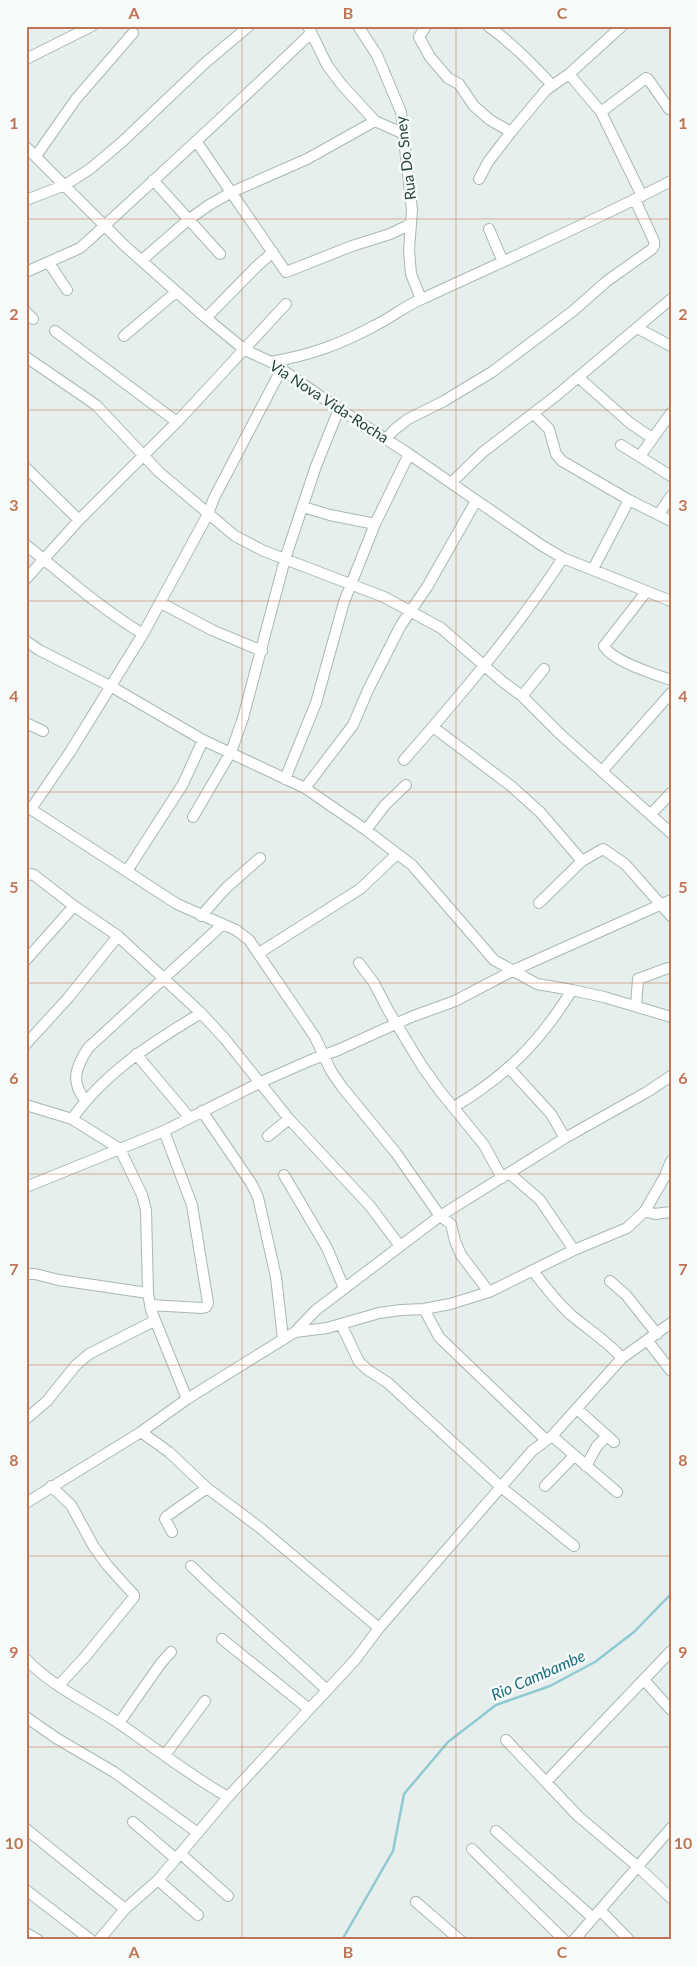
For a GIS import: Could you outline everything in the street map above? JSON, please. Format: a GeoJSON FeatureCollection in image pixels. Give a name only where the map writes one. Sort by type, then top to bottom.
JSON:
{"type":"FeatureCollection","features":[{"type":"Feature","properties":{"kind":"street"},"geometry":{"type":"LineString","coordinates":[[26,59],[92,26]]}},
{"type":"Feature","properties":{"kind":"street"},"geometry":{"type":"LineString","coordinates":[[26,200],[65,185],[90,169],[111,152],[204,64],[249,26]]}},
{"type":"Feature","properties":{"kind":"street","name":"Rua Do Sney"},"geometry":{"type":"LineString","coordinates":[[358,26],[377,55],[401,112],[412,210],[409,250],[411,274],[421,299]]}},
{"type":"Feature","properties":{"kind":"street"},"geometry":{"type":"LineString","coordinates":[[426,26],[419,37],[430,57],[448,78],[459,84],[474,106],[490,120],[511,132]]}},
{"type":"Feature","properties":{"kind":"street"},"geometry":{"type":"LineString","coordinates":[[488,26],[527,59],[552,85]]}},
{"type":"Feature","properties":{"kind":"street"},"geometry":{"type":"LineString","coordinates":[[479,179],[488,162],[511,132],[552,85],[569,74],[622,26]]}},
{"type":"Feature","properties":{"kind":"street"},"geometry":{"type":"LineString","coordinates":[[26,272],[80,248],[243,99],[309,30],[327,65],[375,122],[404,134]]}},
{"type":"Feature","properties":{"kind":"street"},"geometry":{"type":"LineString","coordinates":[[36,156],[76,99],[133,33]]}},
{"type":"Feature","properties":{"kind":"street"},"geometry":{"type":"LineString","coordinates":[[386,439],[408,419],[444,401],[492,372],[654,246],[639,198],[601,112],[569,74]]}},
{"type":"Feature","properties":{"kind":"street"},"geometry":{"type":"LineString","coordinates":[[601,112],[646,78],[669,109]]}},
{"type":"Feature","properties":{"kind":"street"},"geometry":{"type":"LineString","coordinates":[[142,260],[188,220],[232,192],[301,162],[375,122]]}},
{"type":"Feature","properties":{"kind":"street"},"geometry":{"type":"LineString","coordinates":[[196,141],[288,272],[412,224]]}},
{"type":"Feature","properties":{"kind":"street","name":"Via Nova Vida-Rocha"},"geometry":{"type":"LineString","coordinates":[[26,147],[176,292],[245,350],[271,362],[339,410],[452,482],[518,530],[563,558],[671,601]]}},
{"type":"Feature","properties":{"kind":"street"},"geometry":{"type":"LineString","coordinates":[[153,180],[220,254]]}},
{"type":"Feature","properties":{"kind":"street"},"geometry":{"type":"LineString","coordinates":[[271,362],[317,352],[375,326],[421,299],[639,198],[671,181]]}},
{"type":"Feature","properties":{"kind":"street"},"geometry":{"type":"LineString","coordinates":[[489,229],[503,262]]}},
{"type":"Feature","properties":{"kind":"street"},"geometry":{"type":"LineString","coordinates":[[206,318],[250,273],[274,252]]}},
{"type":"Feature","properties":{"kind":"street"},"geometry":{"type":"LineString","coordinates":[[48,263],[67,290]]}},
{"type":"Feature","properties":{"kind":"street"},"geometry":{"type":"LineString","coordinates":[[124,336],[176,292]]}},
{"type":"Feature","properties":{"kind":"street"},"geometry":{"type":"LineString","coordinates":[[452,482],[483,452],[534,414],[671,299]]}},
{"type":"Feature","properties":{"kind":"street"},"geometry":{"type":"LineString","coordinates":[[26,579],[79,520],[177,422],[286,304]]}},
{"type":"Feature","properties":{"kind":"street"},"geometry":{"type":"LineString","coordinates":[[637,328],[671,346]]}},
{"type":"Feature","properties":{"kind":"street"},"geometry":{"type":"LineString","coordinates":[[55,331],[177,422]]}},
{"type":"Feature","properties":{"kind":"street"},"geometry":{"type":"LineString","coordinates":[[26,357],[96,404],[159,472],[236,536],[250,545],[351,584],[410,610],[441,628],[522,696],[560,734],[671,833]]}},
{"type":"Feature","properties":{"kind":"street"},"geometry":{"type":"LineString","coordinates":[[281,370],[218,489],[208,514],[161,603],[112,687],[70,752],[29,807],[177,904],[236,930],[249,940],[315,1037],[342,1087],[396,1153],[440,1216],[451,1224],[461,1255],[489,1292]]}},
{"type":"Feature","properties":{"kind":"street"},"geometry":{"type":"LineString","coordinates":[[578,377],[630,423],[652,438]]}},
{"type":"Feature","properties":{"kind":"street"},"geometry":{"type":"LineString","coordinates":[[193,817],[231,752],[262,651],[285,559],[326,438],[339,410]]}},
{"type":"Feature","properties":{"kind":"street"},"geometry":{"type":"LineString","coordinates":[[534,414],[549,430],[558,458],[629,500],[671,521]]}},
{"type":"Feature","properties":{"kind":"street"},"geometry":{"type":"LineString","coordinates":[[640,456],[671,414]]}},
{"type":"Feature","properties":{"kind":"street"},"geometry":{"type":"LineString","coordinates":[[621,445],[671,476]]}},
{"type":"Feature","properties":{"kind":"street"},"geometry":{"type":"LineString","coordinates":[[285,779],[316,703],[335,629],[351,584],[374,524],[409,454]]}},
{"type":"Feature","properties":{"kind":"street"},"geometry":{"type":"LineString","coordinates":[[26,468],[79,520]]}},
{"type":"Feature","properties":{"kind":"street"},"geometry":{"type":"LineString","coordinates":[[660,514],[671,496]]}},
{"type":"Feature","properties":{"kind":"street"},"geometry":{"type":"LineString","coordinates":[[592,570],[629,500]]}},
{"type":"Feature","properties":{"kind":"street"},"geometry":{"type":"LineString","coordinates":[[305,788],[353,725],[368,690],[401,625],[427,587],[476,501]]}},
{"type":"Feature","properties":{"kind":"street"},"geometry":{"type":"LineString","coordinates":[[303,507],[330,516],[374,524]]}},
{"type":"Feature","properties":{"kind":"street"},"geometry":{"type":"LineString","coordinates":[[26,546],[79,590],[143,634]]}},
{"type":"Feature","properties":{"kind":"street"},"geometry":{"type":"LineString","coordinates":[[404,760],[433,728],[484,665],[528,608],[563,558]]}},
{"type":"Feature","properties":{"kind":"street"},"geometry":{"type":"LineString","coordinates":[[646,592],[604,646],[608,651],[625,661],[671,680]]}},
{"type":"Feature","properties":{"kind":"street"},"geometry":{"type":"LineString","coordinates":[[161,603],[212,630],[262,651]]}},
{"type":"Feature","properties":{"kind":"street"},"geometry":{"type":"LineString","coordinates":[[26,641],[112,687],[204,740],[305,788],[366,830],[423,877],[490,956],[538,984],[546,987],[572,990],[671,1017]]}},
{"type":"Feature","properties":{"kind":"street"},"geometry":{"type":"LineString","coordinates":[[522,696],[544,668]]}},
{"type":"Feature","properties":{"kind":"street"},"geometry":{"type":"LineString","coordinates":[[602,770],[671,693]]}},
{"type":"Feature","properties":{"kind":"street"},"geometry":{"type":"LineString","coordinates":[[26,722],[42,731]]}},
{"type":"Feature","properties":{"kind":"street"},"geometry":{"type":"LineString","coordinates":[[433,728],[511,786],[540,812],[582,861]]}},
{"type":"Feature","properties":{"kind":"street"},"geometry":{"type":"LineString","coordinates":[[127,871],[183,784],[204,740]]}},
{"type":"Feature","properties":{"kind":"street"},"geometry":{"type":"LineString","coordinates":[[366,830],[385,805],[406,785]]}},
{"type":"Feature","properties":{"kind":"street"},"geometry":{"type":"LineString","coordinates":[[651,814],[671,793]]}},
{"type":"Feature","properties":{"kind":"street"},"geometry":{"type":"LineString","coordinates":[[539,903],[582,861],[599,849],[606,850],[625,864],[671,916]]}},
{"type":"Feature","properties":{"kind":"street"},"geometry":{"type":"LineString","coordinates":[[259,953],[360,889],[397,854]]}},
{"type":"Feature","properties":{"kind":"street"},"geometry":{"type":"LineString","coordinates":[[201,916],[226,888],[260,858]]}},
{"type":"Feature","properties":{"kind":"street"},"geometry":{"type":"LineString","coordinates":[[26,876],[34,875],[74,906],[118,936],[201,1013],[261,1082],[289,1118],[344,1176],[400,1246]]}},
{"type":"Feature","properties":{"kind":"street"},"geometry":{"type":"LineString","coordinates":[[26,1188],[164,1131],[261,1082],[411,1016],[455,1002],[514,970],[671,900]]}},
{"type":"Feature","properties":{"kind":"street"},"geometry":{"type":"LineString","coordinates":[[26,960],[74,906]]}},
{"type":"Feature","properties":{"kind":"street"},"geometry":{"type":"LineString","coordinates":[[85,1100],[76,1084],[76,1073],[79,1062],[88,1048],[223,924]]}},
{"type":"Feature","properties":{"kind":"street"},"geometry":{"type":"LineString","coordinates":[[26,1044],[68,998],[118,936]]}},
{"type":"Feature","properties":{"kind":"street"},"geometry":{"type":"LineString","coordinates":[[359,963],[440,1091],[484,1145],[505,1175],[540,1200],[556,1220],[574,1250]]}},
{"type":"Feature","properties":{"kind":"street"},"geometry":{"type":"LineString","coordinates":[[636,1006],[638,979],[668,968]]}},
{"type":"Feature","properties":{"kind":"street"},"geometry":{"type":"LineString","coordinates":[[454,1107],[482,1090],[509,1068],[546,1030],[572,990]]}},
{"type":"Feature","properties":{"kind":"street"},"geometry":{"type":"LineString","coordinates":[[72,1119],[85,1100],[136,1054],[201,1013]]}},
{"type":"Feature","properties":{"kind":"street"},"geometry":{"type":"LineString","coordinates":[[136,1054],[189,1118]]}},
{"type":"Feature","properties":{"kind":"street"},"geometry":{"type":"LineString","coordinates":[[509,1068],[551,1114],[565,1138]]}},
{"type":"Feature","properties":{"kind":"street"},"geometry":{"type":"LineString","coordinates":[[26,1503],[141,1432],[187,1399],[295,1332],[316,1310],[440,1216],[565,1138],[647,1092],[671,1076]]}},
{"type":"Feature","properties":{"kind":"street"},"geometry":{"type":"LineString","coordinates":[[26,1105],[72,1119],[120,1149],[142,1195],[146,1210],[148,1293],[154,1321],[187,1399]]}},
{"type":"Feature","properties":{"kind":"street"},"geometry":{"type":"LineString","coordinates":[[202,1111],[251,1183],[258,1197],[276,1277],[282,1339]]}},
{"type":"Feature","properties":{"kind":"street"},"geometry":{"type":"LineString","coordinates":[[268,1136],[289,1118]]}},
{"type":"Feature","properties":{"kind":"street"},"geometry":{"type":"LineString","coordinates":[[150,1305],[202,1308],[206,1307],[208,1303],[192,1205],[164,1131]]}},
{"type":"Feature","properties":{"kind":"street"},"geometry":{"type":"LineString","coordinates":[[295,1332],[327,1328],[380,1313],[424,1309],[472,1298],[489,1292],[574,1250],[627,1228],[645,1211],[664,1178],[671,1160]]}},
{"type":"Feature","properties":{"kind":"street"},"geometry":{"type":"LineString","coordinates":[[284,1174],[328,1248],[344,1288]]}},
{"type":"Feature","properties":{"kind":"street"},"geometry":{"type":"LineString","coordinates":[[645,1211],[655,1214],[671,1212]]}},
{"type":"Feature","properties":{"kind":"street"},"geometry":{"type":"LineString","coordinates":[[533,1270],[560,1304],[613,1348],[622,1358]]}},
{"type":"Feature","properties":{"kind":"street"},"geometry":{"type":"LineString","coordinates":[[26,1274],[148,1293]]}},
{"type":"Feature","properties":{"kind":"street"},"geometry":{"type":"LineString","coordinates":[[610,1281],[635,1306],[656,1334]]}},
{"type":"Feature","properties":{"kind":"street"},"geometry":{"type":"LineString","coordinates":[[424,1309],[439,1337],[549,1438],[574,1456],[616,1492]]}},
{"type":"Feature","properties":{"kind":"street"},"geometry":{"type":"LineString","coordinates":[[26,1419],[47,1401],[76,1365],[90,1354],[154,1321]]}},
{"type":"Feature","properties":{"kind":"street"},"geometry":{"type":"LineString","coordinates":[[99,1940],[125,1909],[158,1880],[228,1797],[355,1660],[379,1628],[532,1451],[549,1438],[622,1358],[671,1323]]}},
{"type":"Feature","properties":{"kind":"street"},"geometry":{"type":"LineString","coordinates":[[341,1324],[359,1362],[388,1383],[501,1487],[541,1517],[574,1546]]}},
{"type":"Feature","properties":{"kind":"street"},"geometry":{"type":"LineString","coordinates":[[647,1340],[671,1371]]}},
{"type":"Feature","properties":{"kind":"street"},"geometry":{"type":"LineString","coordinates":[[577,1409],[610,1439],[597,1446],[586,1466]]}},
{"type":"Feature","properties":{"kind":"street"},"geometry":{"type":"LineString","coordinates":[[141,1432],[168,1452],[208,1488],[259,1527],[379,1628]]}},
{"type":"Feature","properties":{"kind":"street"},"geometry":{"type":"LineString","coordinates":[[545,1486],[574,1456]]}},
{"type":"Feature","properties":{"kind":"street"},"geometry":{"type":"LineString","coordinates":[[51,1486],[71,1505],[94,1547],[107,1565],[134,1595],[134,1598],[59,1685]]}},
{"type":"Feature","properties":{"kind":"street"},"geometry":{"type":"LineString","coordinates":[[172,1532],[164,1519],[208,1488]]}},
{"type":"Feature","properties":{"kind":"street"},"geometry":{"type":"LineString","coordinates":[[191,1566],[226,1601],[268,1636],[327,1690]]}},
{"type":"Feature","properties":{"kind":"street"},"geometry":{"type":"LineString","coordinates":[[222,1639],[309,1709]]}},
{"type":"Feature","properties":{"kind":"street"},"geometry":{"type":"LineString","coordinates":[[546,1782],[671,1651]]}},
{"type":"Feature","properties":{"kind":"street"},"geometry":{"type":"LineString","coordinates":[[120,1723],[170,1652]]}},
{"type":"Feature","properties":{"kind":"street"},"geometry":{"type":"LineString","coordinates":[[26,1659],[59,1685],[120,1723],[209,1786],[228,1797]]}},
{"type":"Feature","properties":{"kind":"street"},"geometry":{"type":"LineString","coordinates":[[644,1680],[671,1710]]}},
{"type":"Feature","properties":{"kind":"street"},"geometry":{"type":"LineString","coordinates":[[165,1755],[205,1701]]}},
{"type":"Feature","properties":{"kind":"street"},"geometry":{"type":"LineString","coordinates":[[26,1717],[56,1738],[114,1772],[198,1833]]}},
{"type":"Feature","properties":{"kind":"street"},"geometry":{"type":"LineString","coordinates":[[506,1740],[578,1816],[637,1866],[671,1898]]}},
{"type":"Feature","properties":{"kind":"street"},"geometry":{"type":"LineString","coordinates":[[133,1822],[228,1896]]}},
{"type":"Feature","properties":{"kind":"street"},"geometry":{"type":"LineString","coordinates":[[574,1940],[671,1828]]}},
{"type":"Feature","properties":{"kind":"street"},"geometry":{"type":"LineString","coordinates":[[26,1829],[125,1909]]}},
{"type":"Feature","properties":{"kind":"street"},"geometry":{"type":"LineString","coordinates":[[496,1831],[629,1940]]}},
{"type":"Feature","properties":{"kind":"street"},"geometry":{"type":"LineString","coordinates":[[472,1850],[564,1940]]}},
{"type":"Feature","properties":{"kind":"street"},"geometry":{"type":"LineString","coordinates":[[158,1880],[198,1915]]}},
{"type":"Feature","properties":{"kind":"street"},"geometry":{"type":"LineString","coordinates":[[26,1890],[91,1940]]}},
{"type":"Feature","properties":{"kind":"street"},"geometry":{"type":"LineString","coordinates":[[416,1902],[458,1939]]}},
{"type":"Feature","properties":{"kind":"street"},"geometry":{"type":"LineString","coordinates":[[26,1933],[38,1940]]}},
{"type":"Feature","properties":{"kind":"waterway","name":"Rio Cambambe"},"geometry":{"type":"LineString","coordinates":[[342,1940],[393,1851],[404,1794],[448,1742],[496,1705],[550,1686],[595,1662],[634,1632],[671,1594]]}}]}
